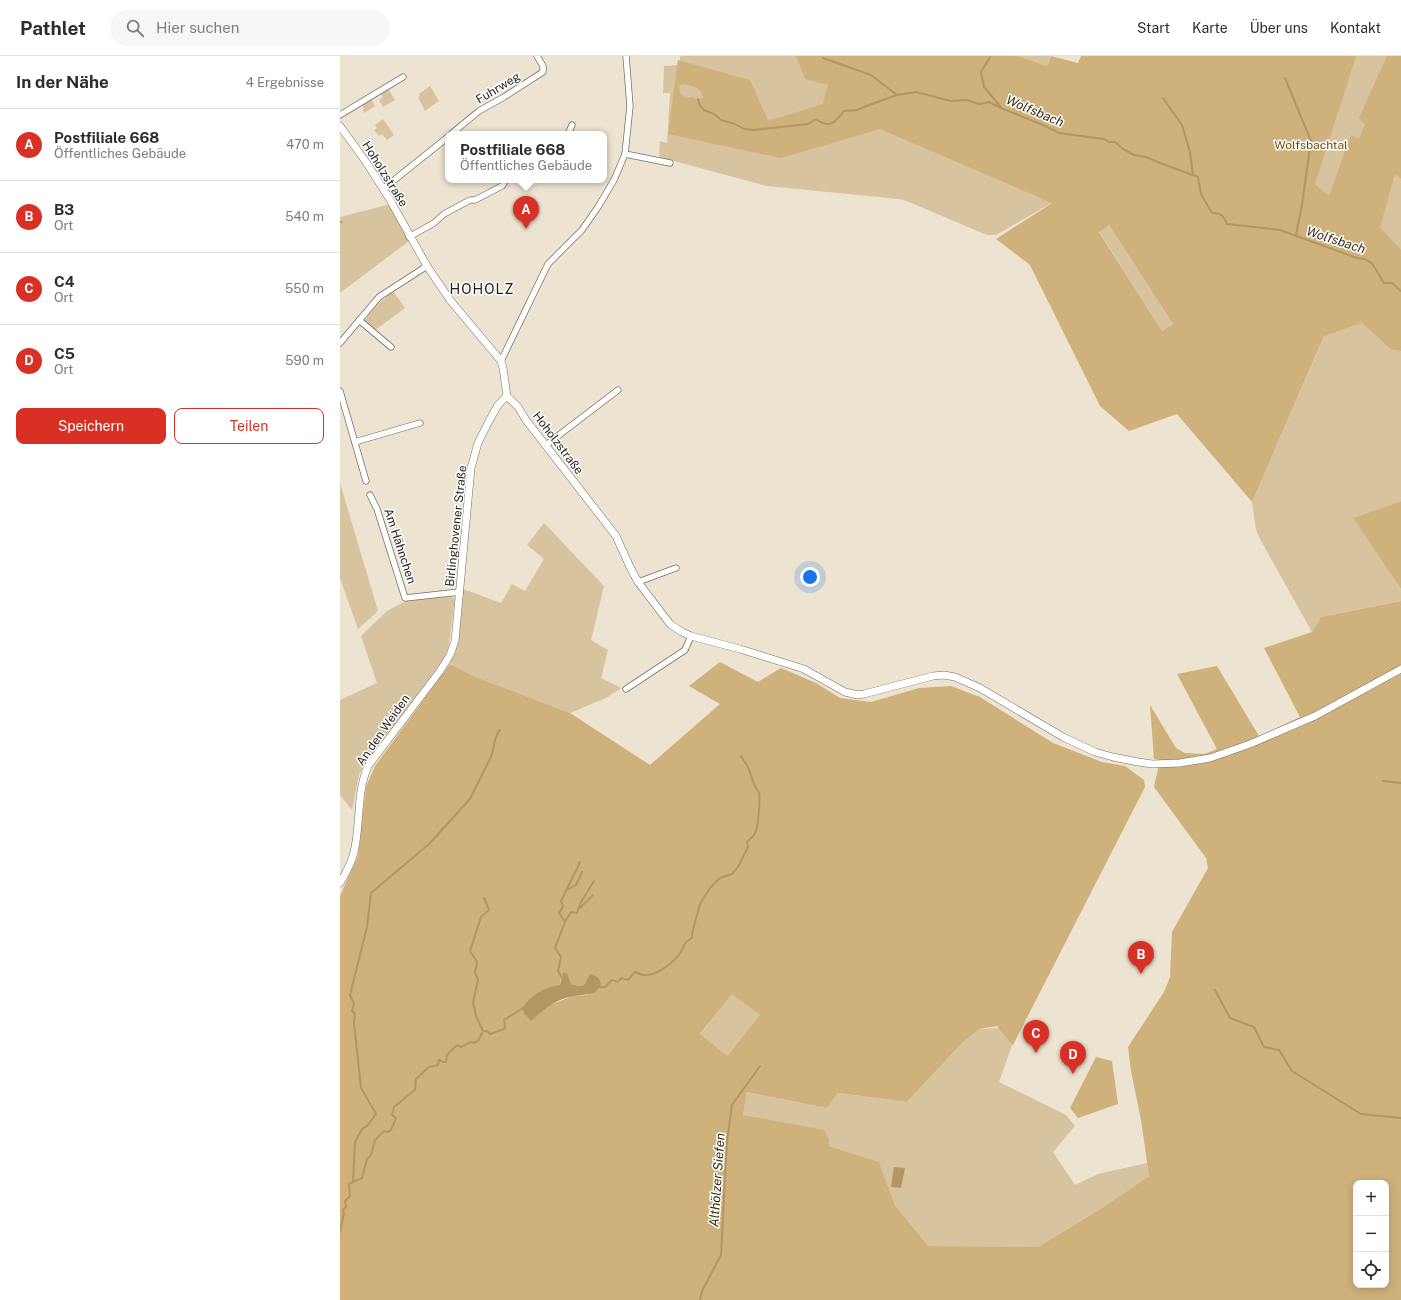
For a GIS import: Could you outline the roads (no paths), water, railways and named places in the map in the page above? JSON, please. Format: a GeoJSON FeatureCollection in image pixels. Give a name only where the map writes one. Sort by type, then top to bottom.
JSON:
{"type":"FeatureCollection","features":[{"type":"Feature","properties":{"kind":"street","name":"Fuhrweg"},"geometry":{"type":"LineString","coordinates":[[455,131],[479,111],[543,72],[543,66],[537,56]]}},
{"type":"Feature","properties":{"kind":"street"},"geometry":{"type":"LineString","coordinates":[[501,361],[548,264],[582,230],[614,180],[625,154],[630,106],[626,56]]}},
{"type":"Feature","properties":{"kind":"street"},"geometry":{"type":"LineString","coordinates":[[340,114],[403,77]]}},
{"type":"Feature","properties":{"kind":"street"},"geometry":{"type":"LineString","coordinates":[[569,131],[572,124]]}},
{"type":"Feature","properties":{"kind":"street","name":"Hoholzstraße"},"geometry":{"type":"LineString","coordinates":[[340,126],[383,189],[427,266],[450,300],[501,361],[507,396],[518,407],[616,536],[638,582],[670,624],[682,632],[691,636],[804,669],[845,692],[858,695],[879,691],[933,676],[944,675],[955,677],[969,682],[1033,720],[1076,743],[1113,757],[1152,764],[1180,763],[1210,758],[1250,744],[1314,716],[1401,669]]}},
{"type":"Feature","properties":{"kind":"street"},"geometry":{"type":"LineString","coordinates":[[383,189],[445,139]]}},
{"type":"Feature","properties":{"kind":"street"},"geometry":{"type":"LineString","coordinates":[[625,154],[670,163]]}},
{"type":"Feature","properties":{"kind":"street"},"geometry":{"type":"LineString","coordinates":[[410,236],[434,223],[444,214],[470,200],[474,200],[502,186],[504,183]]}},
{"type":"Feature","properties":{"kind":"street"},"geometry":{"type":"LineString","coordinates":[[340,343],[380,297],[427,266]]}},
{"type":"Feature","properties":{"kind":"street"},"geometry":{"type":"LineString","coordinates":[[359,320],[391,347]]}},
{"type":"Feature","properties":{"kind":"street"},"geometry":{"type":"LineString","coordinates":[[546,445],[618,390]]}},
{"type":"Feature","properties":{"kind":"street"},"geometry":{"type":"LineString","coordinates":[[340,391],[366,481]]}},
{"type":"Feature","properties":{"kind":"street","name":"Birlinghovener Straße"},"geometry":{"type":"LineString","coordinates":[[460,594],[471,468],[478,444],[498,404],[507,396]]}},
{"type":"Feature","properties":{"kind":"street"},"geometry":{"type":"LineString","coordinates":[[355,442],[420,423]]}},
{"type":"Feature","properties":{"kind":"street","name":"Am Hähnchen"},"geometry":{"type":"LineString","coordinates":[[370,495],[377,509],[405,598],[460,594]]}},
{"type":"Feature","properties":{"kind":"street"},"geometry":{"type":"LineString","coordinates":[[638,582],[676,568]]}},
{"type":"Feature","properties":{"kind":"street","name":"An den Weiden"},"geometry":{"type":"LineString","coordinates":[[340,883],[354,853],[360,790],[363,778],[368,766],[450,655],[455,642],[460,594]]}},
{"type":"Feature","properties":{"kind":"street"},"geometry":{"type":"LineString","coordinates":[[626,689],[685,650],[691,636]]}},
{"type":"Feature","properties":{"kind":"waterway"},"geometry":{"type":"LineString","coordinates":[[990,57],[981,72],[984,87],[1001,107]]}},
{"type":"Feature","properties":{"kind":"waterway"},"geometry":{"type":"LineString","coordinates":[[823,58],[871,75],[897,95]]}},
{"type":"Feature","properties":{"kind":"waterway"},"geometry":{"type":"LineString","coordinates":[[1285,78],[1311,141],[1296,235]]}},
{"type":"Feature","properties":{"kind":"waterway","name":"Wolfsbach"},"geometry":{"type":"LineString","coordinates":[[698,99],[700,106],[704,110],[714,114],[721,120],[735,124],[744,129],[754,130],[808,124],[816,119],[828,124],[838,119],[844,111],[857,110],[897,95],[916,92],[951,101],[966,100],[979,104],[989,102],[1059,133],[1104,139],[1109,142],[1115,142],[1123,149],[1134,155],[1146,157],[1198,177],[1201,194],[1212,213],[1218,213],[1225,219],[1227,224],[1280,230],[1357,258],[1367,260],[1374,266],[1384,283],[1392,283],[1401,291]]}},
{"type":"Feature","properties":{"kind":"waterway"},"geometry":{"type":"LineString","coordinates":[[1163,98],[1182,125],[1190,152],[1193,175]]}},
{"type":"Feature","properties":{"kind":"waterway"},"geometry":{"type":"LineString","coordinates":[[353,1182],[355,1142],[362,1129],[367,1126],[376,1114],[361,1088],[354,1023],[355,1014],[352,1011],[354,1004],[350,995],[367,927],[371,893],[429,844],[470,799],[491,757],[495,739],[500,730]]}},
{"type":"Feature","properties":{"kind":"waterway"},"geometry":{"type":"LineString","coordinates":[[598,987],[605,987],[612,980],[618,982],[621,978],[628,980],[635,972],[643,975],[654,974],[670,964],[681,952],[686,942],[692,938],[700,904],[710,888],[720,878],[732,874],[738,867],[748,847],[747,842],[756,831],[759,802],[759,792],[754,784],[747,765],[741,756]]}},
{"type":"Feature","properties":{"kind":"waterway"},"geometry":{"type":"LineString","coordinates":[[1383,781],[1401,783]]}},
{"type":"Feature","properties":{"kind":"waterway"},"geometry":{"type":"LineString","coordinates":[[562,978],[558,971],[561,957],[555,948],[565,922],[559,913],[563,906],[561,901],[580,862]]}},
{"type":"Feature","properties":{"kind":"waterway"},"geometry":{"type":"LineString","coordinates":[[567,890],[576,885],[582,872]]}},
{"type":"Feature","properties":{"kind":"waterway"},"geometry":{"type":"LineString","coordinates":[[565,922],[571,912],[577,913],[581,902],[594,881]]}},
{"type":"Feature","properties":{"kind":"waterway"},"geometry":{"type":"LineString","coordinates":[[580,908],[593,895]]}},
{"type":"Feature","properties":{"kind":"waterway"},"geometry":{"type":"LineString","coordinates":[[483,1031],[476,1016],[473,1002],[478,980],[475,972],[477,962],[470,951],[481,917],[489,910],[484,898]]}},
{"type":"Feature","properties":{"kind":"waterway"},"geometry":{"type":"LineString","coordinates":[[1215,990],[1230,1018],[1254,1027],[1264,1047],[1279,1050],[1292,1071],[1361,1114],[1401,1118]]}},
{"type":"Feature","properties":{"kind":"waterway"},"geometry":{"type":"LineString","coordinates":[[340,1232],[344,1213],[343,1210],[346,1207],[345,1201],[350,1196],[349,1184],[362,1178],[367,1159],[371,1155],[375,1140],[384,1131],[388,1132],[391,1130],[396,1118],[392,1115],[394,1107],[415,1090],[416,1079],[429,1067],[438,1065],[439,1060],[446,1062],[447,1055],[457,1045],[461,1047],[471,1042],[474,1043],[478,1041],[483,1031],[487,1031],[490,1034],[505,1028],[504,1020],[523,1008]]}},
{"type":"Feature","properties":{"kind":"waterway","name":"Althölzer Siefen"},"geometry":{"type":"LineString","coordinates":[[700,1300],[702,1291],[721,1255],[727,1141],[732,1105],[760,1066]]}},
{"type":"Feature","properties":{"kind":"place","name":"Postfiliale 668"},"geometry":{"type":"Point","coordinates":[526,229]}},
{"type":"Feature","properties":{"kind":"place","name":"B3"},"geometry":{"type":"Point","coordinates":[1141,974]}},
{"type":"Feature","properties":{"kind":"place","name":"C4"},"geometry":{"type":"Point","coordinates":[1036,1053]}},
{"type":"Feature","properties":{"kind":"place","name":"C5"},"geometry":{"type":"Point","coordinates":[1073,1074]}},
{"type":"Feature","properties":{"kind":"district","name":"HOHOLZ"},"geometry":{"type":"Point","coordinates":[482,289]}},
{"type":"Feature","properties":{"kind":"park label","name":"Wolfsbachtal"},"geometry":{"type":"Point","coordinates":[1311,145]}}]}
